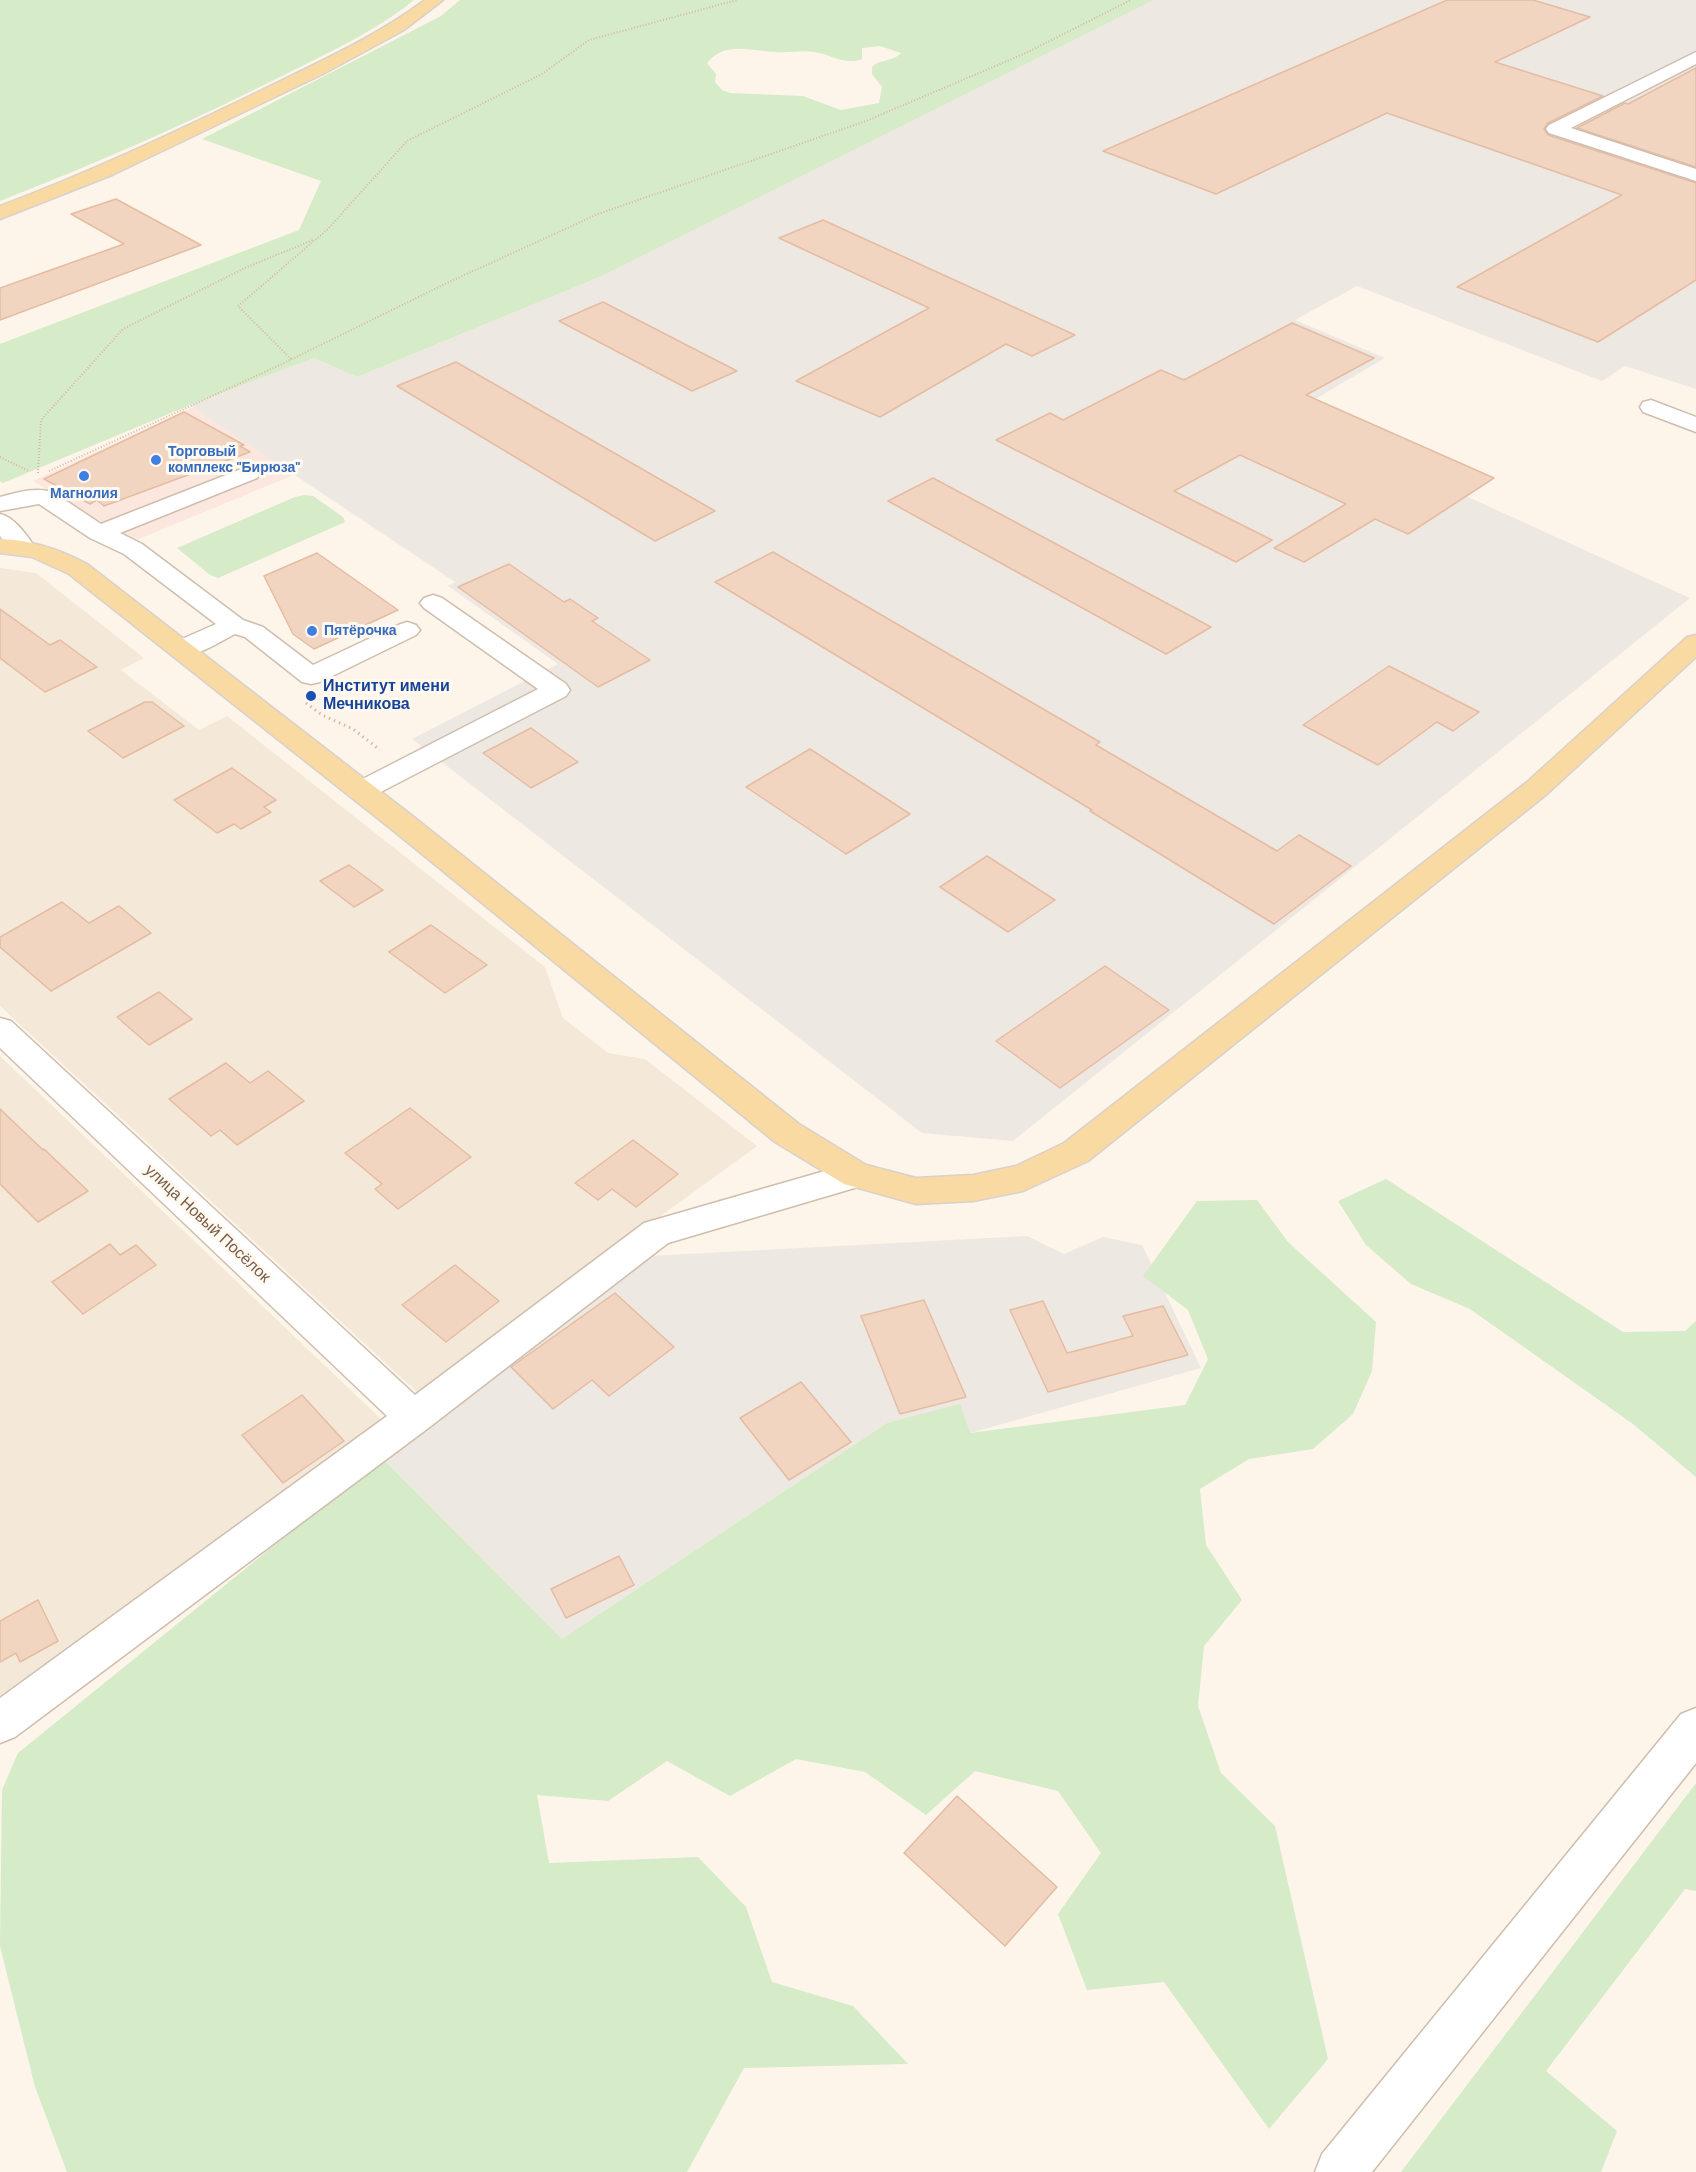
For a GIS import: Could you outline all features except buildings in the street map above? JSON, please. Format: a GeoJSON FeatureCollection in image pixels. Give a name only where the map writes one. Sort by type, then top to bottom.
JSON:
{"type":"FeatureCollection","features":[{"type":"Feature","properties":{"kind":"main road"},"geometry":{"type":"LineString","coordinates":[[0,213],[212,122],[382,36],[435,0]]}},
{"type":"Feature","properties":{"kind":"main road"},"geometry":{"type":"LineString","coordinates":[[11,546],[51,554],[78,569],[361,791],[787,1133],[856,1175],[916,1191],[973,1188],[1023,1178],[1076,1152],[1537,788],[1696,643]]}},
{"type":"Feature","properties":{"kind":"street"},"geometry":{"type":"LineString","coordinates":[[1696,57],[1555,129],[1696,175]]}},
{"type":"Feature","properties":{"kind":"street"},"geometry":{"type":"LineString","coordinates":[[1651,407],[1696,425]]}},
{"type":"Feature","properties":{"kind":"street"},"geometry":{"type":"LineString","coordinates":[[99,533],[249,473]]}},
{"type":"Feature","properties":{"kind":"street"},"geometry":{"type":"LineString","coordinates":[[8,502],[33,496],[45,497],[99,533],[133,549],[234,625],[254,632],[311,676],[407,630]]}},
{"type":"Feature","properties":{"kind":"street"},"geometry":{"type":"LineString","coordinates":[[0,521],[11,546]]}},
{"type":"Feature","properties":{"kind":"street"},"geometry":{"type":"LineString","coordinates":[[361,791],[557,690],[433,603]]}},
{"type":"Feature","properties":{"kind":"street"},"geometry":{"type":"LineString","coordinates":[[182,649],[234,625]]}},
{"type":"Feature","properties":{"kind":"street","name":"улица Новый Посёлок"},"geometry":{"type":"LineString","coordinates":[[0,1029],[414,1418]]}},
{"type":"Feature","properties":{"kind":"street"},"geometry":{"type":"LineString","coordinates":[[0,1723],[414,1418],[656,1233],[856,1175]]}},
{"type":"Feature","properties":{"kind":"street"},"geometry":{"type":"LineString","coordinates":[[1340,2172],[1696,1729]]}},
{"type":"Feature","properties":{"kind":"path"},"geometry":{"type":"LineString","coordinates":[[291,360],[238,306],[317,238],[407,141],[542,74],[589,40],[737,0]]}},
{"type":"Feature","properties":{"kind":"path"},"geometry":{"type":"LineString","coordinates":[[8,502],[14,488],[38,476],[291,360],[447,283],[598,213],[866,121],[1026,53],[1131,0]]}},
{"type":"Feature","properties":{"kind":"path"},"geometry":{"type":"LineString","coordinates":[[38,476],[41,420],[123,329],[245,268],[317,238]]}},
{"type":"Feature","properties":{"kind":"path"},"geometry":{"type":"LineString","coordinates":[[0,457],[38,476]]}},
{"type":"Feature","properties":{"kind":"shaded area"},"geometry":{"type":"Polygon","coordinates":[[[1154,0],[1696,0],[1696,389],[1625,366],[1602,381],[1357,286],[1295,320],[1385,358],[1288,415],[1690,598],[1013,1141],[922,1133],[412,739],[558,664],[448,586],[455,582],[190,405],[314,358],[357,377],[602,276],[1154,0]]]}},
{"type":"Feature","properties":{"kind":"shaded area"},"geometry":{"type":"Polygon","coordinates":[[[193,407],[296,474],[134,541],[33,481],[193,407]]]}},
{"type":"Feature","properties":{"kind":"shaded area"},"geometry":{"type":"Polygon","coordinates":[[[0,568],[36,573],[144,658],[121,670],[199,730],[227,716],[545,967],[563,1018],[608,1053],[645,1059],[757,1146],[418,1393],[0,1006],[0,568]]]}},
{"type":"Feature","properties":{"kind":"shaded area"},"geometry":{"type":"Polygon","coordinates":[[[0,1056],[382,1420],[0,1700],[0,1056]]]}},
{"type":"Feature","properties":{"kind":"shaded area"},"geometry":{"type":"Polygon","coordinates":[[[1027,1236],[1064,1254],[1103,1237],[1142,1245],[1201,1368],[970,1433],[887,1423],[562,1639],[382,1458],[649,1256],[1027,1236]]]}},
{"type":"Feature","properties":{"kind":"green space"},"geometry":{"type":"Polygon","coordinates":[[[0,0],[414,0],[384,22],[351,41],[214,109],[0,201],[0,0]]]}},
{"type":"Feature","properties":{"kind":"green space"},"geometry":{"type":"Polygon","coordinates":[[[460,0],[1154,0],[602,276],[357,377],[314,358],[190,405],[3,483],[0,481],[0,344],[299,230],[321,181],[202,139],[441,16],[460,0]],[[880,46],[862,48],[862,59],[850,61],[809,51],[731,49],[714,56],[707,63],[716,74],[715,82],[722,90],[730,93],[803,96],[841,110],[879,103],[882,87],[872,74],[872,67],[901,53],[880,46]]]}},
{"type":"Feature","properties":{"kind":"green space"},"geometry":{"type":"Polygon","coordinates":[[[313,496],[343,517],[345,522],[218,578],[210,575],[177,548],[295,497],[313,496]]]}},
{"type":"Feature","properties":{"kind":"green space"},"geometry":{"type":"Polygon","coordinates":[[[1386,1179],[1623,1332],[1685,1331],[1696,1321],[1696,1477],[1633,1424],[1470,1309],[1411,1284],[1366,1245],[1338,1201],[1386,1179]]]}},
{"type":"Feature","properties":{"kind":"green space"},"geometry":{"type":"Polygon","coordinates":[[[1257,1200],[1288,1242],[1376,1322],[1372,1371],[1353,1414],[1313,1449],[1249,1459],[1200,1489],[1206,1545],[1242,1600],[1204,1646],[1198,1706],[1221,1773],[1275,1826],[1328,2059],[1269,2129],[1164,1982],[1087,1990],[1058,1914],[1101,1853],[1058,1791],[975,1771],[926,1815],[865,1772],[796,1759],[730,1796],[667,1761],[608,1801],[537,1795],[549,1863],[698,1857],[746,1907],[772,1982],[853,2006],[908,2064],[744,2068],[687,2172],[67,2172],[35,2087],[0,1946],[2,1790],[18,1753],[382,1458],[562,1639],[887,1423],[960,1404],[970,1433],[1185,1405],[1208,1359],[1188,1310],[1143,1276],[1197,1201],[1257,1200]]]}},
{"type":"Feature","properties":{"kind":"green space"},"geometry":{"type":"Polygon","coordinates":[[[1696,1783],[1696,1891],[1685,1889],[1546,2071],[1617,2131],[1601,2172],[1401,2172],[1696,1783]]]}},
{"type":"Feature","properties":{"kind":"place","name":"Торговый комплекс \"Бирюза\""},"geometry":{"type":"Point","coordinates":[156,460]}},
{"type":"Feature","properties":{"kind":"place","name":"Магнолия"},"geometry":{"type":"Point","coordinates":[84,476]}},
{"type":"Feature","properties":{"kind":"place","name":"Пятёрочка"},"geometry":{"type":"Point","coordinates":[312,631]}},
{"type":"Feature","properties":{"kind":"place","name":"Институт имени Мечникова"},"geometry":{"type":"Point","coordinates":[311,696]}}]}
